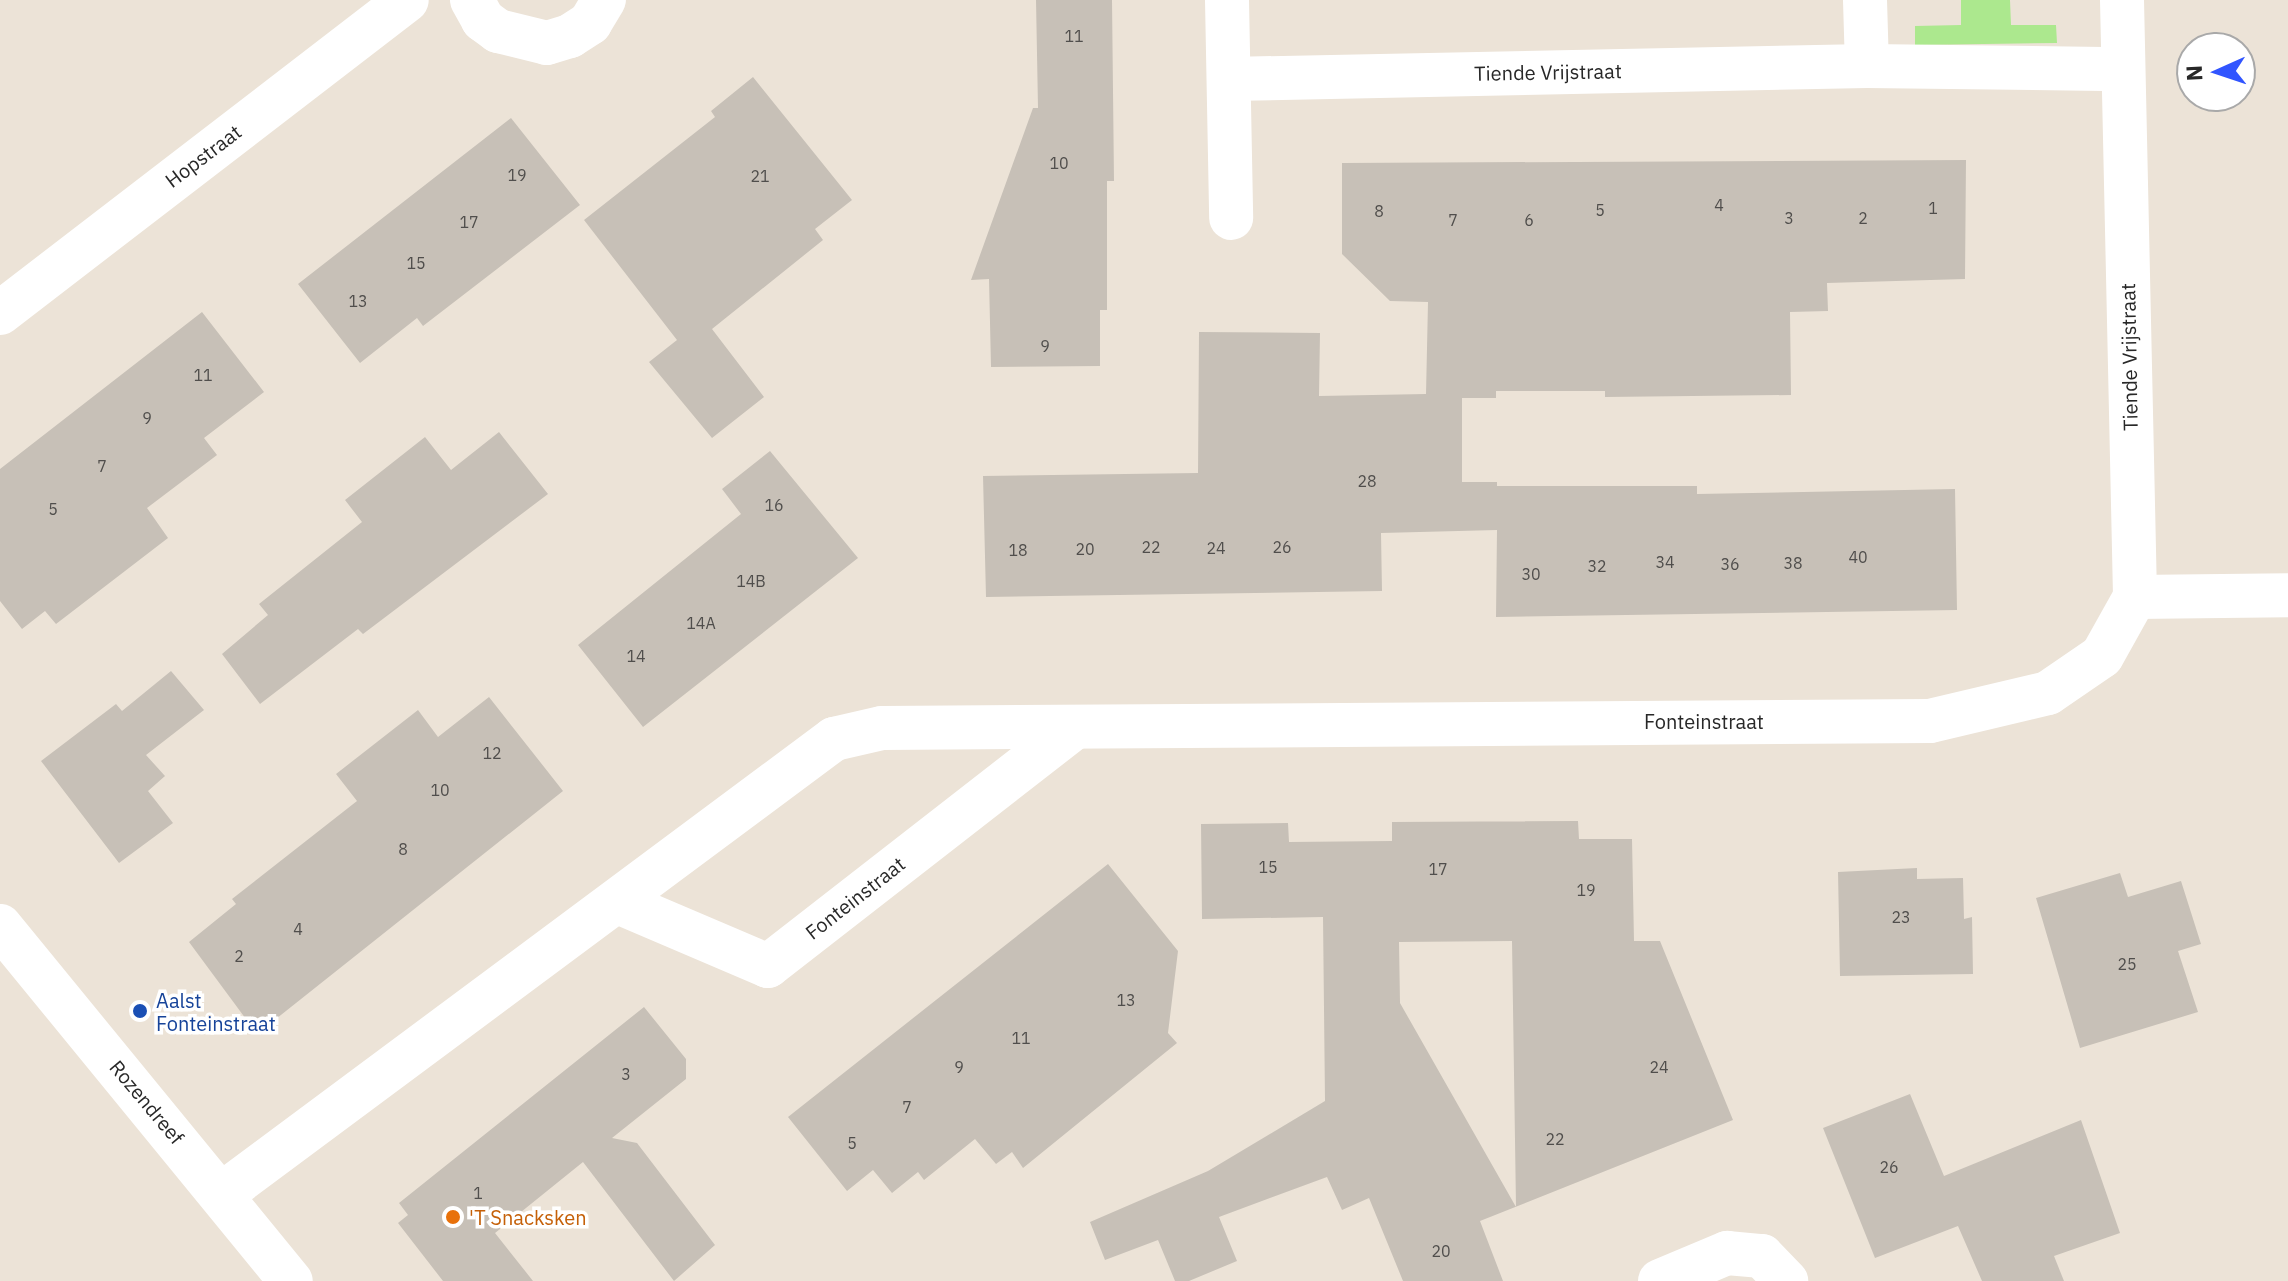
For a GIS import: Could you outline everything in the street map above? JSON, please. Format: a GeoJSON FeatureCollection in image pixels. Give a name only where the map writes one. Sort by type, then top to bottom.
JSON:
{"type":"FeatureCollection","features":[{"type":"Feature","properties":{"kind":"street","name":"Hopstraat"},"geometry":{"type":"LineString","coordinates":[[0,313],[407,0]]}},
{"type":"Feature","properties":{"kind":"street"},"geometry":{"type":"LineString","coordinates":[[472,0],[483,20],[498,31],[547,43],[570,36],[590,23],[604,0]]}},
{"type":"Feature","properties":{"kind":"street"},"geometry":{"type":"LineString","coordinates":[[1227,0],[1231,218]]}},
{"type":"Feature","properties":{"kind":"street"},"geometry":{"type":"LineString","coordinates":[[1865,0],[1867,66]]}},
{"type":"Feature","properties":{"kind":"street","name":"Tiende Vrijstraat"},"geometry":{"type":"LineString","coordinates":[[2122,0],[2135,597]]}},
{"type":"Feature","properties":{"kind":"street","name":"Tiende Vrijstraat"},"geometry":{"type":"LineString","coordinates":[[1229,79],[1867,66],[2123,69]]}},
{"type":"Feature","properties":{"kind":"street"},"geometry":{"type":"LineString","coordinates":[[2135,597],[2288,595]]}},
{"type":"Feature","properties":{"kind":"street","name":"Fonteinstraat"},"geometry":{"type":"LineString","coordinates":[[222,1194],[834,739],[882,728],[1071,730],[1545,721],[1930,721],[2048,693],[2102,656],[2135,597]]}},
{"type":"Feature","properties":{"kind":"street","name":"Fonteinstraat"},"geometry":{"type":"LineString","coordinates":[[618,902],[768,966],[1071,730]]}},
{"type":"Feature","properties":{"kind":"street","name":"Rozendreef"},"geometry":{"type":"LineString","coordinates":[[0,926],[291,1281]]}},
{"type":"Feature","properties":{"kind":"street"},"geometry":{"type":"LineString","coordinates":[[1660,1281],[1727,1253],[1762,1256],[1786,1281]]}},
{"type":"Feature","properties":{"kind":"green space"},"geometry":{"type":"Polygon","coordinates":[[[1961,0],[2010,0],[2011,25],[2056,25],[2057,43],[1915,45],[1915,26],[1961,25],[1961,0]]]}},
{"type":"Feature","properties":{"kind":"building"},"geometry":{"type":"Polygon","coordinates":[[[1036,0],[1112,0],[1114,181],[1107,181],[1107,310],[1100,310],[1100,366],[991,367],[989,279],[971,280],[1033,108],[1038,108],[1036,0]]]}},
{"type":"Feature","properties":{"kind":"building"},"geometry":{"type":"Polygon","coordinates":[[[753,77],[852,200],[815,229],[823,240],[712,329],[764,397],[712,438],[649,362],[677,340],[584,220],[715,117],[711,111],[753,77]]]}},
{"type":"Feature","properties":{"kind":"building"},"geometry":{"type":"Polygon","coordinates":[[[511,118],[580,205],[423,326],[417,318],[360,363],[298,284],[511,118]]]}},
{"type":"Feature","properties":{"kind":"building"},"geometry":{"type":"Polygon","coordinates":[[[1966,160],[1965,279],[1827,283],[1828,311],[1790,312],[1791,395],[1605,397],[1605,391],[1496,391],[1496,398],[1462,398],[1462,482],[1497,482],[1497,486],[1697,486],[1697,494],[1955,489],[1957,610],[1496,617],[1497,530],[1381,533],[1382,591],[986,597],[983,476],[1198,473],[1199,332],[1320,333],[1319,396],[1426,394],[1428,302],[1390,301],[1342,254],[1342,163],[1966,160]]]}},
{"type":"Feature","properties":{"kind":"building"},"geometry":{"type":"Polygon","coordinates":[[[202,312],[264,392],[204,438],[217,455],[147,508],[168,538],[56,624],[45,611],[22,629],[0,601],[0,469],[202,312]]]}},
{"type":"Feature","properties":{"kind":"building"},"geometry":{"type":"Polygon","coordinates":[[[499,432],[548,494],[363,634],[358,629],[260,704],[222,654],[268,615],[259,604],[362,522],[345,500],[425,437],[451,470],[499,432]]]}},
{"type":"Feature","properties":{"kind":"building"},"geometry":{"type":"Polygon","coordinates":[[[770,451],[858,558],[643,727],[578,645],[741,514],[722,489],[770,451]]]}},
{"type":"Feature","properties":{"kind":"building"},"geometry":{"type":"Polygon","coordinates":[[[171,671],[204,710],[146,755],[165,776],[148,791],[173,823],[119,863],[41,761],[116,704],[122,711],[171,671]]]}},
{"type":"Feature","properties":{"kind":"building"},"geometry":{"type":"Polygon","coordinates":[[[489,697],[563,791],[257,1034],[189,942],[236,904],[232,899],[357,801],[336,774],[418,710],[438,737],[489,697]]]}},
{"type":"Feature","properties":{"kind":"building"},"geometry":{"type":"Polygon","coordinates":[[[1578,821],[1579,839],[1632,839],[1634,941],[1660,941],[1733,1120],[1516,1207],[1480,1221],[1503,1281],[1403,1281],[1369,1198],[1342,1210],[1327,1177],[1219,1217],[1237,1261],[1189,1281],[1175,1281],[1158,1240],[1105,1260],[1090,1222],[1208,1171],[1325,1101],[1323,917],[1202,919],[1201,824],[1288,823],[1289,842],[1392,841],[1392,822],[1578,821]],[[1512,941],[1399,942],[1400,1003],[1516,1207],[1512,941]]]}},
{"type":"Feature","properties":{"kind":"building"},"geometry":{"type":"Polygon","coordinates":[[[1108,864],[1178,951],[1168,1033],[1177,1043],[1023,1168],[1012,1152],[996,1164],[975,1139],[924,1180],[918,1172],[892,1193],[873,1170],[847,1191],[788,1117],[1108,864]]]}},
{"type":"Feature","properties":{"kind":"building"},"geometry":{"type":"Polygon","coordinates":[[[1917,868],[1917,879],[1963,878],[1964,919],[1972,917],[1973,974],[1840,976],[1838,872],[1917,868]]]}},
{"type":"Feature","properties":{"kind":"building"},"geometry":{"type":"Polygon","coordinates":[[[2120,873],[2128,897],[2181,881],[2201,944],[2178,951],[2198,1012],[2080,1048],[2036,898],[2120,873]]]}},
{"type":"Feature","properties":{"kind":"building"},"geometry":{"type":"Polygon","coordinates":[[[644,1007],[686,1059],[686,1079],[612,1138],[637,1143],[715,1245],[674,1281],[583,1162],[495,1233],[533,1281],[443,1281],[398,1223],[408,1215],[399,1203],[644,1007]]]}},
{"type":"Feature","properties":{"kind":"building"},"geometry":{"type":"Polygon","coordinates":[[[1910,1094],[1944,1176],[2081,1120],[2120,1233],[2054,1256],[2064,1281],[1982,1281],[1958,1226],[1875,1258],[1823,1128],[1910,1094]]]}},
{"type":"Feature","properties":{"kind":"place","name":"Aalst Fonteinstraat"},"geometry":{"type":"Point","coordinates":[140,1011]}},
{"type":"Feature","properties":{"kind":"place","name":"'T Snacksken"},"geometry":{"type":"Point","coordinates":[453,1217]}}]}
